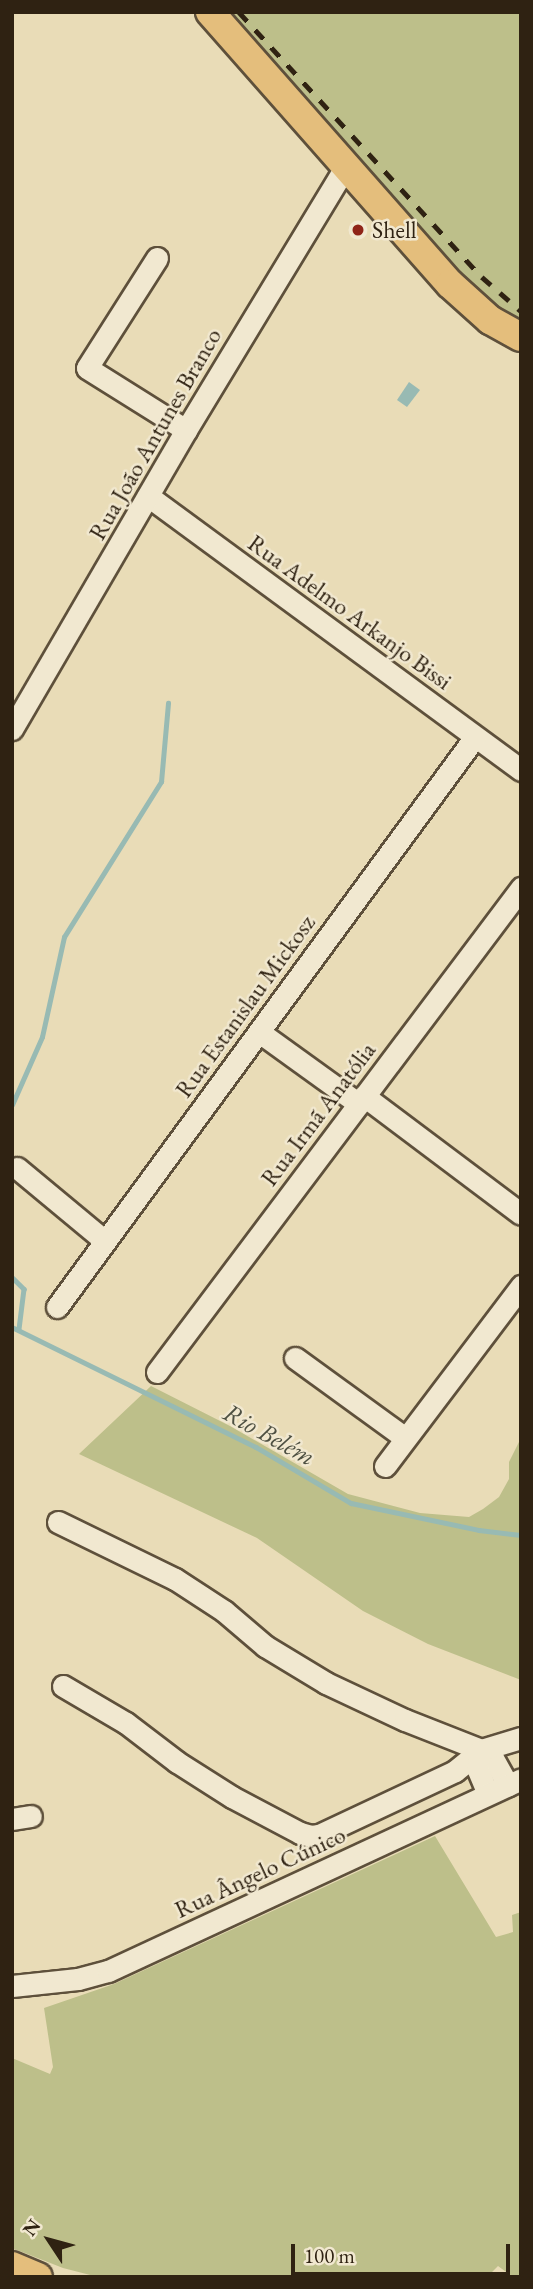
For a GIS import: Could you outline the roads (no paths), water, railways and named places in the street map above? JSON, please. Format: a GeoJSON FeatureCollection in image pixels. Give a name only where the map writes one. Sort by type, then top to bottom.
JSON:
{"type":"FeatureCollection","features":[{"type":"Feature","properties":{"kind":"main road"},"geometry":{"type":"LineString","coordinates":[[210,12],[472,305],[521,337]]}},
{"type":"Feature","properties":{"kind":"main road"},"geometry":{"type":"LineString","coordinates":[[12,2266],[38,2277]]}},
{"type":"Feature","properties":{"kind":"street","name":"Rua João Antunes Branco"},"geometry":{"type":"LineString","coordinates":[[12,729],[186,430],[346,166]]}},
{"type":"Feature","properties":{"kind":"street"},"geometry":{"type":"LineString","coordinates":[[157,258],[87,368],[186,430]]}},
{"type":"Feature","properties":{"kind":"street","name":"Rua Adelmo Arkanjo Bissi"},"geometry":{"type":"LineString","coordinates":[[148,496],[521,770]]}},
{"type":"Feature","properties":{"kind":"street","name":"Rua Estanislau Mickosz"},"geometry":{"type":"LineString","coordinates":[[57,1307],[475,737]]}},
{"type":"Feature","properties":{"kind":"street","name":"Rua Irmã Anatólia"},"geometry":{"type":"LineString","coordinates":[[157,1372],[521,888]]}},
{"type":"Feature","properties":{"kind":"street"},"geometry":{"type":"LineString","coordinates":[[259,1031],[362,1100],[521,1214]]}},
{"type":"Feature","properties":{"kind":"street"},"geometry":{"type":"LineString","coordinates":[[17,1168],[105,1241]]}},
{"type":"Feature","properties":{"kind":"street"},"geometry":{"type":"LineString","coordinates":[[384,1466],[521,1286]]}},
{"type":"Feature","properties":{"kind":"street"},"geometry":{"type":"LineString","coordinates":[[295,1358],[405,1438]]}},
{"type":"Feature","properties":{"kind":"street"},"geometry":{"type":"LineString","coordinates":[[58,1522],[194,1591],[265,1646],[326,1683],[405,1720],[481,1750],[514,1782]]}},
{"type":"Feature","properties":{"kind":"street"},"geometry":{"type":"LineString","coordinates":[[63,1686],[127,1723],[177,1762],[232,1797],[290,1829],[311,1836],[319,1835],[455,1771],[481,1750],[521,1738]]}},
{"type":"Feature","properties":{"kind":"street"},"geometry":{"type":"LineString","coordinates":[[481,1750],[477,1768],[488,1794]]}},
{"type":"Feature","properties":{"kind":"street","name":"Rua Ângelo Cúnico"},"geometry":{"type":"LineString","coordinates":[[12,1986],[78,1979],[108,1971],[514,1782]]}},
{"type":"Feature","properties":{"kind":"water"},"geometry":{"type":"Polygon","coordinates":[[[409,382],[420,390],[407,407],[397,400],[409,382]]]}},
{"type":"Feature","properties":{"kind":"waterway"},"geometry":{"type":"LineString","coordinates":[[12,1105],[42,1037],[64,937],[161,782],[168,703]]}},
{"type":"Feature","properties":{"kind":"waterway"},"geometry":{"type":"LineString","coordinates":[[12,1277],[24,1289],[19,1329]]}},
{"type":"Feature","properties":{"kind":"waterway","name":"Rio Belém"},"geometry":{"type":"LineString","coordinates":[[12,1327],[256,1447],[351,1503],[479,1530],[521,1535]]}},
{"type":"Feature","properties":{"kind":"railway"},"geometry":{"type":"LineString","coordinates":[[239,12],[482,277],[521,311]]}},
{"type":"Feature","properties":{"kind":"place","name":"Shell"},"geometry":{"type":"Point","coordinates":[358,230]}}]}
